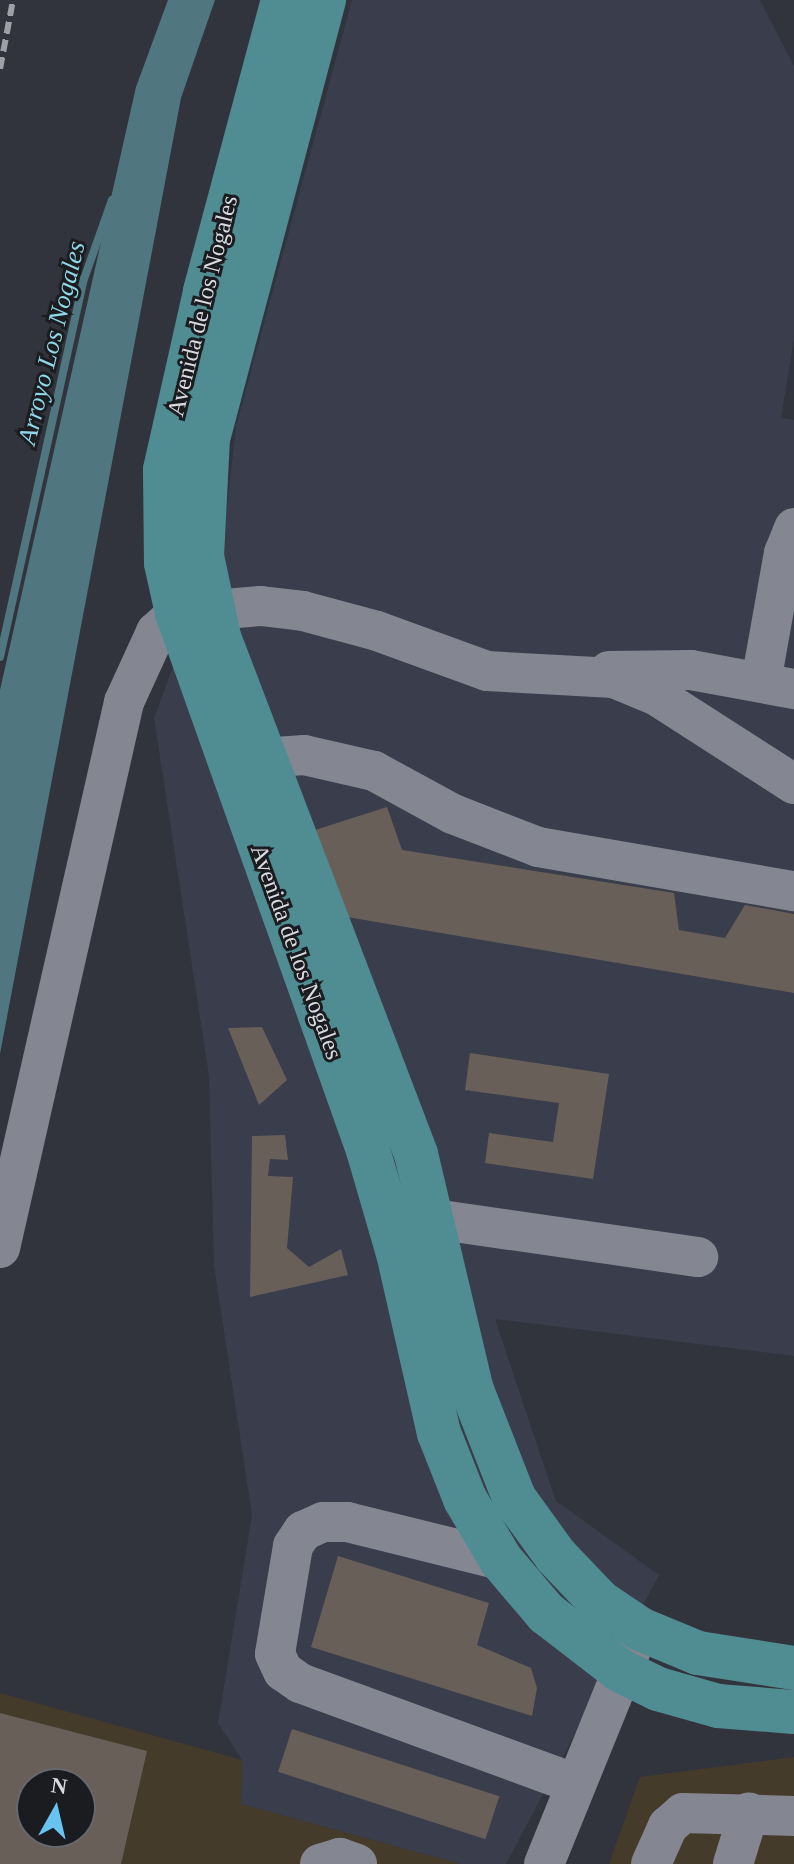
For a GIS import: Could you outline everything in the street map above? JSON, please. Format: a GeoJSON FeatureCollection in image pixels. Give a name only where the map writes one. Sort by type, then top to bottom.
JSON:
{"type":"FeatureCollection","features":[{"type":"Feature","properties":{"kind":"main road","name":"Avenida de los Nogales"},"geometry":{"type":"LineString","coordinates":[[283,0],[205,292],[165,470],[166,563],[195,610],[263,758],[416,1154],[434,1219],[472,1390],[514,1498],[565,1565],[600,1602],[640,1629],[698,1653],[794,1668]]}},
{"type":"Feature","properties":{"kind":"main road","name":"Avenida de los Nogales"},"geometry":{"type":"LineString","coordinates":[[324,0],[208,438],[195,610],[368,1150],[398,1253],[439,1433],[465,1499],[501,1560],[546,1613],[621,1671],[658,1689],[718,1706],[794,1712]]}},
{"type":"Feature","properties":{"kind":"street"},"geometry":{"type":"LineString","coordinates":[[0,1248],[124,702],[156,632],[195,610],[303,611],[487,671],[593,674],[663,668],[778,685],[784,553],[794,528]]}},
{"type":"Feature","properties":{"kind":"street"},"geometry":{"type":"LineString","coordinates":[[593,674],[639,686],[794,784]]}},
{"type":"Feature","properties":{"kind":"street"},"geometry":{"type":"LineString","coordinates":[[263,758],[304,755],[374,771],[453,814],[538,847],[794,891]]}},
{"type":"Feature","properties":{"kind":"street"},"geometry":{"type":"LineString","coordinates":[[434,1219],[698,1257]]}},
{"type":"Feature","properties":{"kind":"street"},"geometry":{"type":"LineString","coordinates":[[501,1560],[348,1522],[323,1522],[303,1531],[293,1546],[275,1654],[283,1671],[300,1683],[574,1783]]}},
{"type":"Feature","properties":{"kind":"street"},"geometry":{"type":"LineString","coordinates":[[544,1864],[574,1783],[640,1629]]}},
{"type":"Feature","properties":{"kind":"street"},"geometry":{"type":"LineString","coordinates":[[733,1864],[749,1812]]}},
{"type":"Feature","properties":{"kind":"street"},"geometry":{"type":"LineString","coordinates":[[651,1864],[668,1826],[683,1813],[749,1812],[794,1816]]}},
{"type":"Feature","properties":{"kind":"street"},"geometry":{"type":"LineString","coordinates":[[320,1864],[340,1858],[357,1864]]}},
{"type":"Feature","properties":{"kind":"shaded area","name":"Arroyo Los Nogales"},"geometry":{"type":"Polygon","coordinates":[[[168,0],[215,0],[181,98],[0,1054],[0,690],[136,87],[168,0]]]}},
{"type":"Feature","properties":{"kind":"shaded area"},"geometry":{"type":"Polygon","coordinates":[[[352,0],[760,0],[794,66],[794,339],[781,418],[794,420],[794,1356],[495,1319],[556,1501],[659,1575],[506,1864],[461,1864],[241,1804],[242,1760],[218,1723],[252,1515],[214,1266],[209,1076],[154,718],[225,525],[236,426],[352,0]]]}},
{"type":"Feature","properties":{"kind":"shaded area"},"geometry":{"type":"Polygon","coordinates":[[[0,1693],[242,1760],[241,1804],[461,1864],[0,1864],[0,1693]]]}},
{"type":"Feature","properties":{"kind":"shaded area"},"geometry":{"type":"Polygon","coordinates":[[[794,1757],[794,1864],[609,1864],[640,1777],[794,1757]]]}},
{"type":"Feature","properties":{"kind":"building"},"geometry":{"type":"Polygon","coordinates":[[[387,807],[402,850],[674,893],[679,930],[725,938],[745,905],[794,914],[794,993],[347,917],[312,831],[387,807]]]}},
{"type":"Feature","properties":{"kind":"building"},"geometry":{"type":"Polygon","coordinates":[[[262,1027],[287,1080],[259,1105],[228,1028],[262,1027]]]}},
{"type":"Feature","properties":{"kind":"building"},"geometry":{"type":"Polygon","coordinates":[[[470,1053],[609,1074],[593,1179],[485,1163],[489,1133],[553,1142],[559,1103],[465,1090],[470,1053]]]}},
{"type":"Feature","properties":{"kind":"building"},"geometry":{"type":"Polygon","coordinates":[[[285,1135],[288,1160],[270,1159],[268,1176],[293,1177],[287,1248],[309,1267],[341,1249],[348,1275],[250,1297],[252,1136],[285,1135]]]}},
{"type":"Feature","properties":{"kind":"building"},"geometry":{"type":"Polygon","coordinates":[[[338,1556],[489,1603],[477,1645],[531,1668],[537,1688],[532,1716],[311,1647],[338,1556]]]}},
{"type":"Feature","properties":{"kind":"building"},"geometry":{"type":"Polygon","coordinates":[[[0,1713],[147,1751],[121,1864],[0,1864],[0,1713]]]}},
{"type":"Feature","properties":{"kind":"building"},"geometry":{"type":"Polygon","coordinates":[[[292,1729],[499,1796],[485,1839],[278,1772],[292,1729]]]}},
{"type":"Feature","properties":{"kind":"waterway","name":"Arroyo Los Nogales"},"geometry":{"type":"LineString","coordinates":[[0,657],[84,279],[112,200]]}},
{"type":"Feature","properties":{"kind":"railway"},"geometry":{"type":"LineString","coordinates":[[0,69],[13,0]]}}]}
